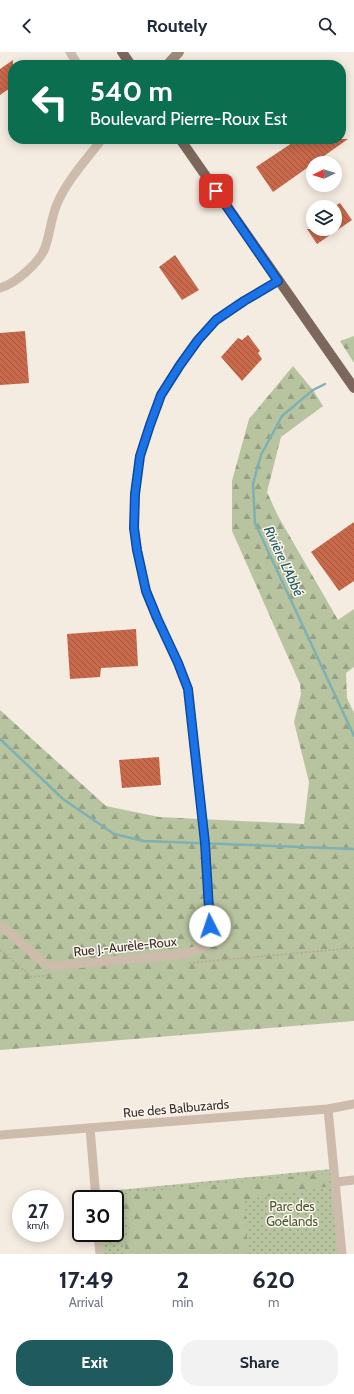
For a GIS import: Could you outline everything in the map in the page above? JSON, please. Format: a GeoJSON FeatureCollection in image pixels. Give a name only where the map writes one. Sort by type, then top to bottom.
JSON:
{"type":"FeatureCollection","features":[{"type":"Feature","properties":{"kind":"main road"},"geometry":{"type":"LineString","coordinates":[[183,144],[354,388]]}},
{"type":"Feature","properties":{"kind":"street"},"geometry":{"type":"LineString","coordinates":[[172,60],[179,52]]}},
{"type":"Feature","properties":{"kind":"street"},"geometry":{"type":"LineString","coordinates":[[0,288],[18,279],[33,266],[44,250],[57,204],[67,186],[98,144]]}},
{"type":"Feature","properties":{"kind":"street","name":"Rue J.-Aurèle-Roux"},"geometry":{"type":"LineString","coordinates":[[0,925],[43,962],[52,966],[185,954],[203,948],[210,926],[205,843],[188,689],[146,591],[140,569],[135,535],[135,494],[140,456],[150,425],[161,395],[180,365],[198,340],[216,320],[278,281]]}},
{"type":"Feature","properties":{"kind":"street","name":"Rue des Balbuzards"},"geometry":{"type":"LineString","coordinates":[[0,1135],[328,1109],[354,1104]]}},
{"type":"Feature","properties":{"kind":"street"},"geometry":{"type":"LineString","coordinates":[[328,1109],[342,1254]]}},
{"type":"Feature","properties":{"kind":"street"},"geometry":{"type":"LineString","coordinates":[[90,1128],[95,1190]]}},
{"type":"Feature","properties":{"kind":"street"},"geometry":{"type":"LineString","coordinates":[[336,1182],[354,1180]]}},
{"type":"Feature","properties":{"kind":"street"},"geometry":{"type":"LineString","coordinates":[[99,1242],[100,1254]]}},
{"type":"Feature","properties":{"kind":"green space"},"geometry":{"type":"Polygon","coordinates":[[[354,336],[354,363],[340,341],[354,336]]]}},
{"type":"Feature","properties":{"kind":"green space"},"geometry":{"type":"Polygon","coordinates":[[[293,366],[313,390],[323,406],[281,437],[267,492],[278,516],[338,620],[354,609],[354,667],[346,673],[347,698],[354,713],[354,1021],[0,1050],[0,710],[106,806],[159,817],[304,824],[309,782],[294,722],[301,694],[300,684],[232,531],[232,481],[249,419],[293,366]]]}},
{"type":"Feature","properties":{"kind":"green space","name":"Parc des Goélands"},"geometry":{"type":"Polygon","coordinates":[[[332,1169],[339,1254],[103,1254],[102,1242],[124,1242],[124,1190],[118,1190],[332,1169]]]}},
{"type":"Feature","properties":{"kind":"green space"},"geometry":{"type":"Polygon","coordinates":[[[326,1173],[330,1186],[245,1200],[248,1254],[124,1254],[129,1225],[124,1212],[124,1194],[326,1173]]]}},
{"type":"Feature","properties":{"kind":"building"},"geometry":{"type":"Polygon","coordinates":[[[8,63],[8,89],[0,95],[0,69],[8,63]]]}},
{"type":"Feature","properties":{"kind":"building"},"geometry":{"type":"Polygon","coordinates":[[[290,144],[341,144],[324,156],[306,156],[306,169],[273,192],[256,167],[290,144]]]}},
{"type":"Feature","properties":{"kind":"building"},"geometry":{"type":"Polygon","coordinates":[[[342,206],[352,220],[342,227],[342,206]]]}},
{"type":"Feature","properties":{"kind":"building"},"geometry":{"type":"Polygon","coordinates":[[[312,236],[329,236],[317,244],[312,236]]]}},
{"type":"Feature","properties":{"kind":"building"},"geometry":{"type":"Polygon","coordinates":[[[175,255],[199,290],[182,300],[159,267],[175,255]]]}},
{"type":"Feature","properties":{"kind":"building"},"geometry":{"type":"Polygon","coordinates":[[[25,331],[29,383],[0,385],[0,333],[25,331]]]}},
{"type":"Feature","properties":{"kind":"building"},"geometry":{"type":"Polygon","coordinates":[[[248,335],[260,351],[258,353],[262,359],[242,381],[221,357],[238,338],[242,340],[248,335]]]}},
{"type":"Feature","properties":{"kind":"building"},"geometry":{"type":"Polygon","coordinates":[[[354,522],[354,581],[339,591],[311,552],[354,522]]]}},
{"type":"Feature","properties":{"kind":"building"},"geometry":{"type":"Polygon","coordinates":[[[136,629],[138,666],[101,668],[100,677],[70,679],[67,634],[136,629]]]}},
{"type":"Feature","properties":{"kind":"building"},"geometry":{"type":"Polygon","coordinates":[[[159,757],[161,785],[122,788],[119,760],[159,757]]]}},
{"type":"Feature","properties":{"kind":"waterway","name":"Rivière L'Abbé"},"geometry":{"type":"LineString","coordinates":[[325,384],[313,390],[282,416],[261,455],[253,484],[255,523],[354,736]]}},
{"type":"Feature","properties":{"kind":"waterway"},"geometry":{"type":"LineString","coordinates":[[0,739],[63,799],[114,834],[144,841],[354,849]]}},
{"type":"Feature","properties":{"kind":"route"},"geometry":{"type":"LineString","coordinates":[[210,926],[205,843],[188,689],[146,591],[140,569],[134,528],[135,494],[140,456],[161,395],[198,340],[216,320],[278,281],[216,191]]}}]}
